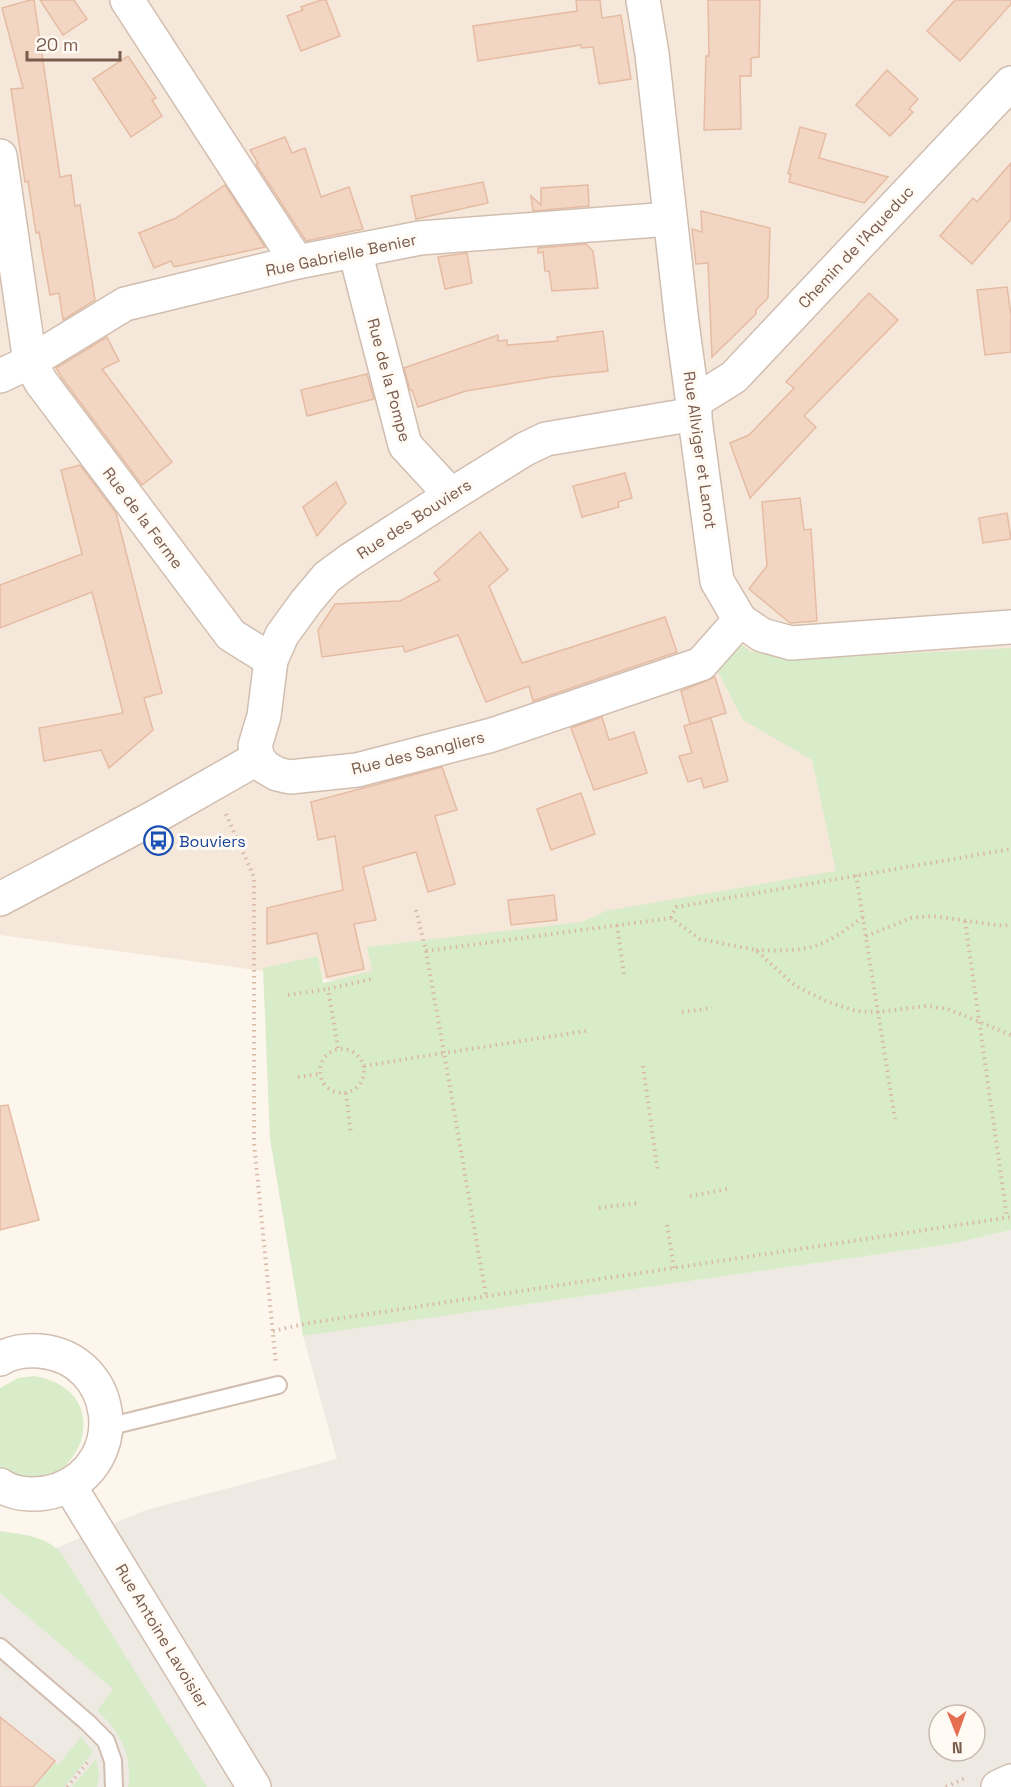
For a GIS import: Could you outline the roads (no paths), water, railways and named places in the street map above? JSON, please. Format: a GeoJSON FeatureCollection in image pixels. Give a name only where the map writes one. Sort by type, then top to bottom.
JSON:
{"type":"FeatureCollection","features":[{"type":"Feature","properties":{"kind":"street"},"geometry":{"type":"LineString","coordinates":[[127,0],[297,262]]}},
{"type":"Feature","properties":{"kind":"street","name":"Rue Allviger et Lanot"},"geometry":{"type":"LineString","coordinates":[[643,0],[717,582],[740,620],[762,635],[791,643],[1011,627]]}},
{"type":"Feature","properties":{"kind":"street","name":"Chemin de l'Aqueduc"},"geometry":{"type":"LineString","coordinates":[[694,408],[734,377],[1011,83]]}},
{"type":"Feature","properties":{"kind":"street"},"geometry":{"type":"LineString","coordinates":[[0,156],[30,362]]}},
{"type":"Feature","properties":{"kind":"street","name":"Rue Gabrielle Benier"},"geometry":{"type":"LineString","coordinates":[[0,376],[30,362],[126,304],[297,262],[420,238],[670,219]]}},
{"type":"Feature","properties":{"kind":"street","name":"Rue de la Pompe"},"geometry":{"type":"LineString","coordinates":[[355,251],[405,445],[451,495]]}},
{"type":"Feature","properties":{"kind":"street","name":"Rue de la Ferme"},"geometry":{"type":"LineString","coordinates":[[30,362],[40,382],[231,635],[271,660]]}},
{"type":"Feature","properties":{"kind":"street","name":"Rue des Bouviers"},"geometry":{"type":"LineString","coordinates":[[258,758],[255,746],[264,716],[271,660],[282,635],[327,577],[451,495],[525,449],[546,439],[694,408]]}},
{"type":"Feature","properties":{"kind":"street","name":"Rue des Sangliers"},"geometry":{"type":"LineString","coordinates":[[258,758],[265,767],[277,774],[291,777],[357,770],[492,735],[701,664],[740,620]]}},
{"type":"Feature","properties":{"kind":"street"},"geometry":{"type":"LineString","coordinates":[[0,899],[151,819],[258,758]]}},
{"type":"Feature","properties":{"kind":"street"},"geometry":{"type":"LineString","coordinates":[[0,1359],[28,1350],[53,1352],[76,1362],[93,1380],[101,1395],[107,1428],[104,1445],[96,1461],[84,1475],[69,1485],[49,1493],[26,1494],[0,1485]]}},
{"type":"Feature","properties":{"kind":"street","name":"Rue Antoine Lavoisier"},"geometry":{"type":"LineString","coordinates":[[69,1485],[254,1787]]}},
{"type":"Feature","properties":{"kind":"street"},"geometry":{"type":"LineString","coordinates":[[998,1787],[1011,1781]]}},
{"type":"Feature","properties":{"kind":"lane"},"geometry":{"type":"LineString","coordinates":[[107,1428],[278,1385]]}},
{"type":"Feature","properties":{"kind":"lane"},"geometry":{"type":"LineString","coordinates":[[0,1647],[106,1741],[113,1761],[114,1787]]}},
{"type":"Feature","properties":{"kind":"place","name":"Bouviers"},"geometry":{"type":"Point","coordinates":[158,841]}}]}
